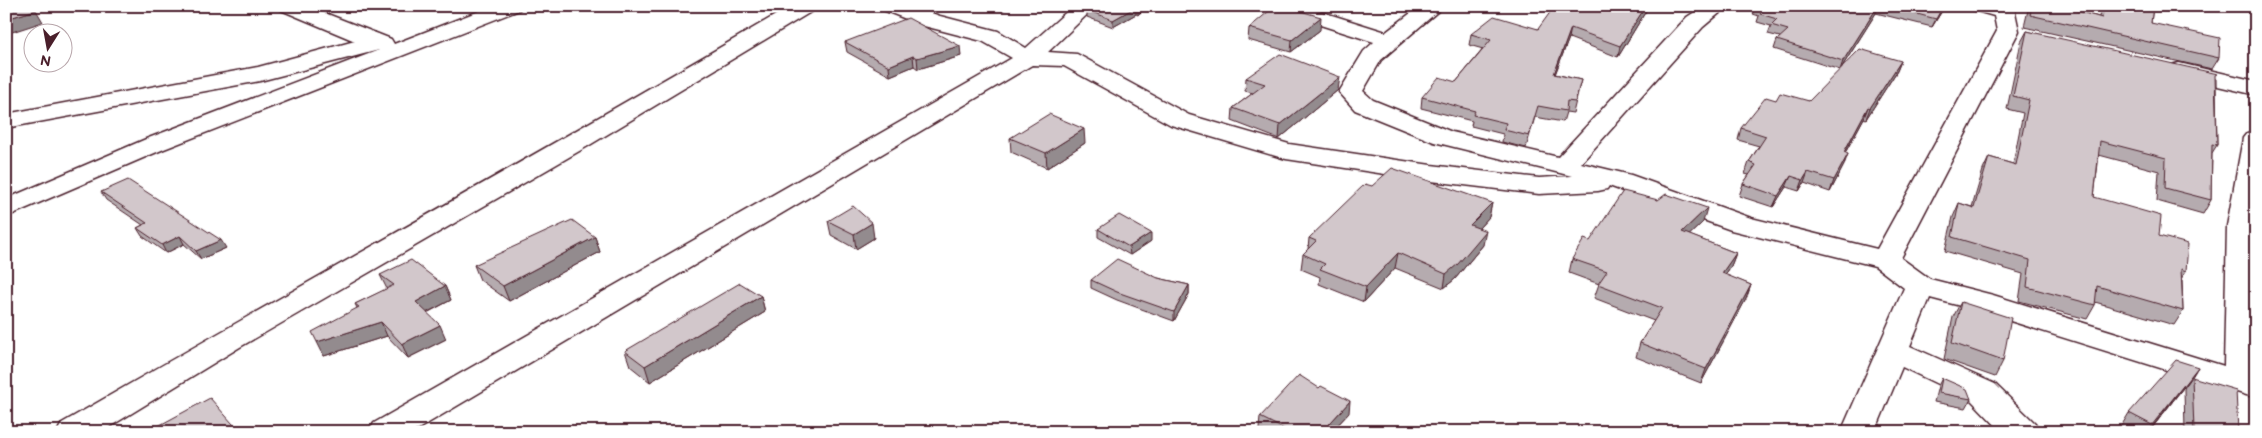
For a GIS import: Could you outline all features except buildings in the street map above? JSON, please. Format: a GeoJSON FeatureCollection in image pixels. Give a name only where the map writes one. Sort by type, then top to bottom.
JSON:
{"type":"FeatureCollection","features":[{"type":"Feature","properties":{"kind":"street"},"geometry":{"type":"LineString","coordinates":[[288,6],[400,51]]}},
{"type":"Feature","properties":{"kind":"street"},"geometry":{"type":"LineString","coordinates":[[6,209],[155,144],[400,51],[512,6]]}},
{"type":"Feature","properties":{"kind":"street"},"geometry":{"type":"LineString","coordinates":[[74,432],[229,340],[579,141],[807,6]]}},
{"type":"Feature","properties":{"kind":"street"},"geometry":{"type":"LineString","coordinates":[[890,6],[990,36],[1028,58],[1069,59],[1180,120],[1286,151],[1431,173],[1539,186],[1622,181]]}},
{"type":"Feature","properties":{"kind":"street"},"geometry":{"type":"LineString","coordinates":[[386,432],[1028,58],[1086,6]]}},
{"type":"Feature","properties":{"kind":"street"},"geometry":{"type":"LineString","coordinates":[[1280,6],[1389,40]]}},
{"type":"Feature","properties":{"kind":"street"},"geometry":{"type":"LineString","coordinates":[[1434,6],[1389,40],[1372,56],[1351,92],[1364,105],[1443,137],[1622,181],[1741,224],[1885,260],[1920,286],[1982,302],[2252,385]]}},
{"type":"Feature","properties":{"kind":"street"},"geometry":{"type":"LineString","coordinates":[[1564,166],[1695,22],[1718,6]]}},
{"type":"Feature","properties":{"kind":"street"},"geometry":{"type":"LineString","coordinates":[[1885,260],[2011,21],[1980,6]]}},
{"type":"Feature","properties":{"kind":"street"},"geometry":{"type":"LineString","coordinates":[[6,120],[260,74],[376,42]]}},
{"type":"Feature","properties":{"kind":"street"},"geometry":{"type":"LineString","coordinates":[[2155,65],[2256,88]]}},
{"type":"Feature","properties":{"kind":"street"},"geometry":{"type":"LineString","coordinates":[[2252,385],[2240,367],[2241,226],[2256,138]]}},
{"type":"Feature","properties":{"kind":"street"},"geometry":{"type":"LineString","coordinates":[[1858,432],[1920,286]]}},
{"type":"Feature","properties":{"kind":"street"},"geometry":{"type":"LineString","coordinates":[[1892,350],[1983,392],[2023,432]]}}]}
